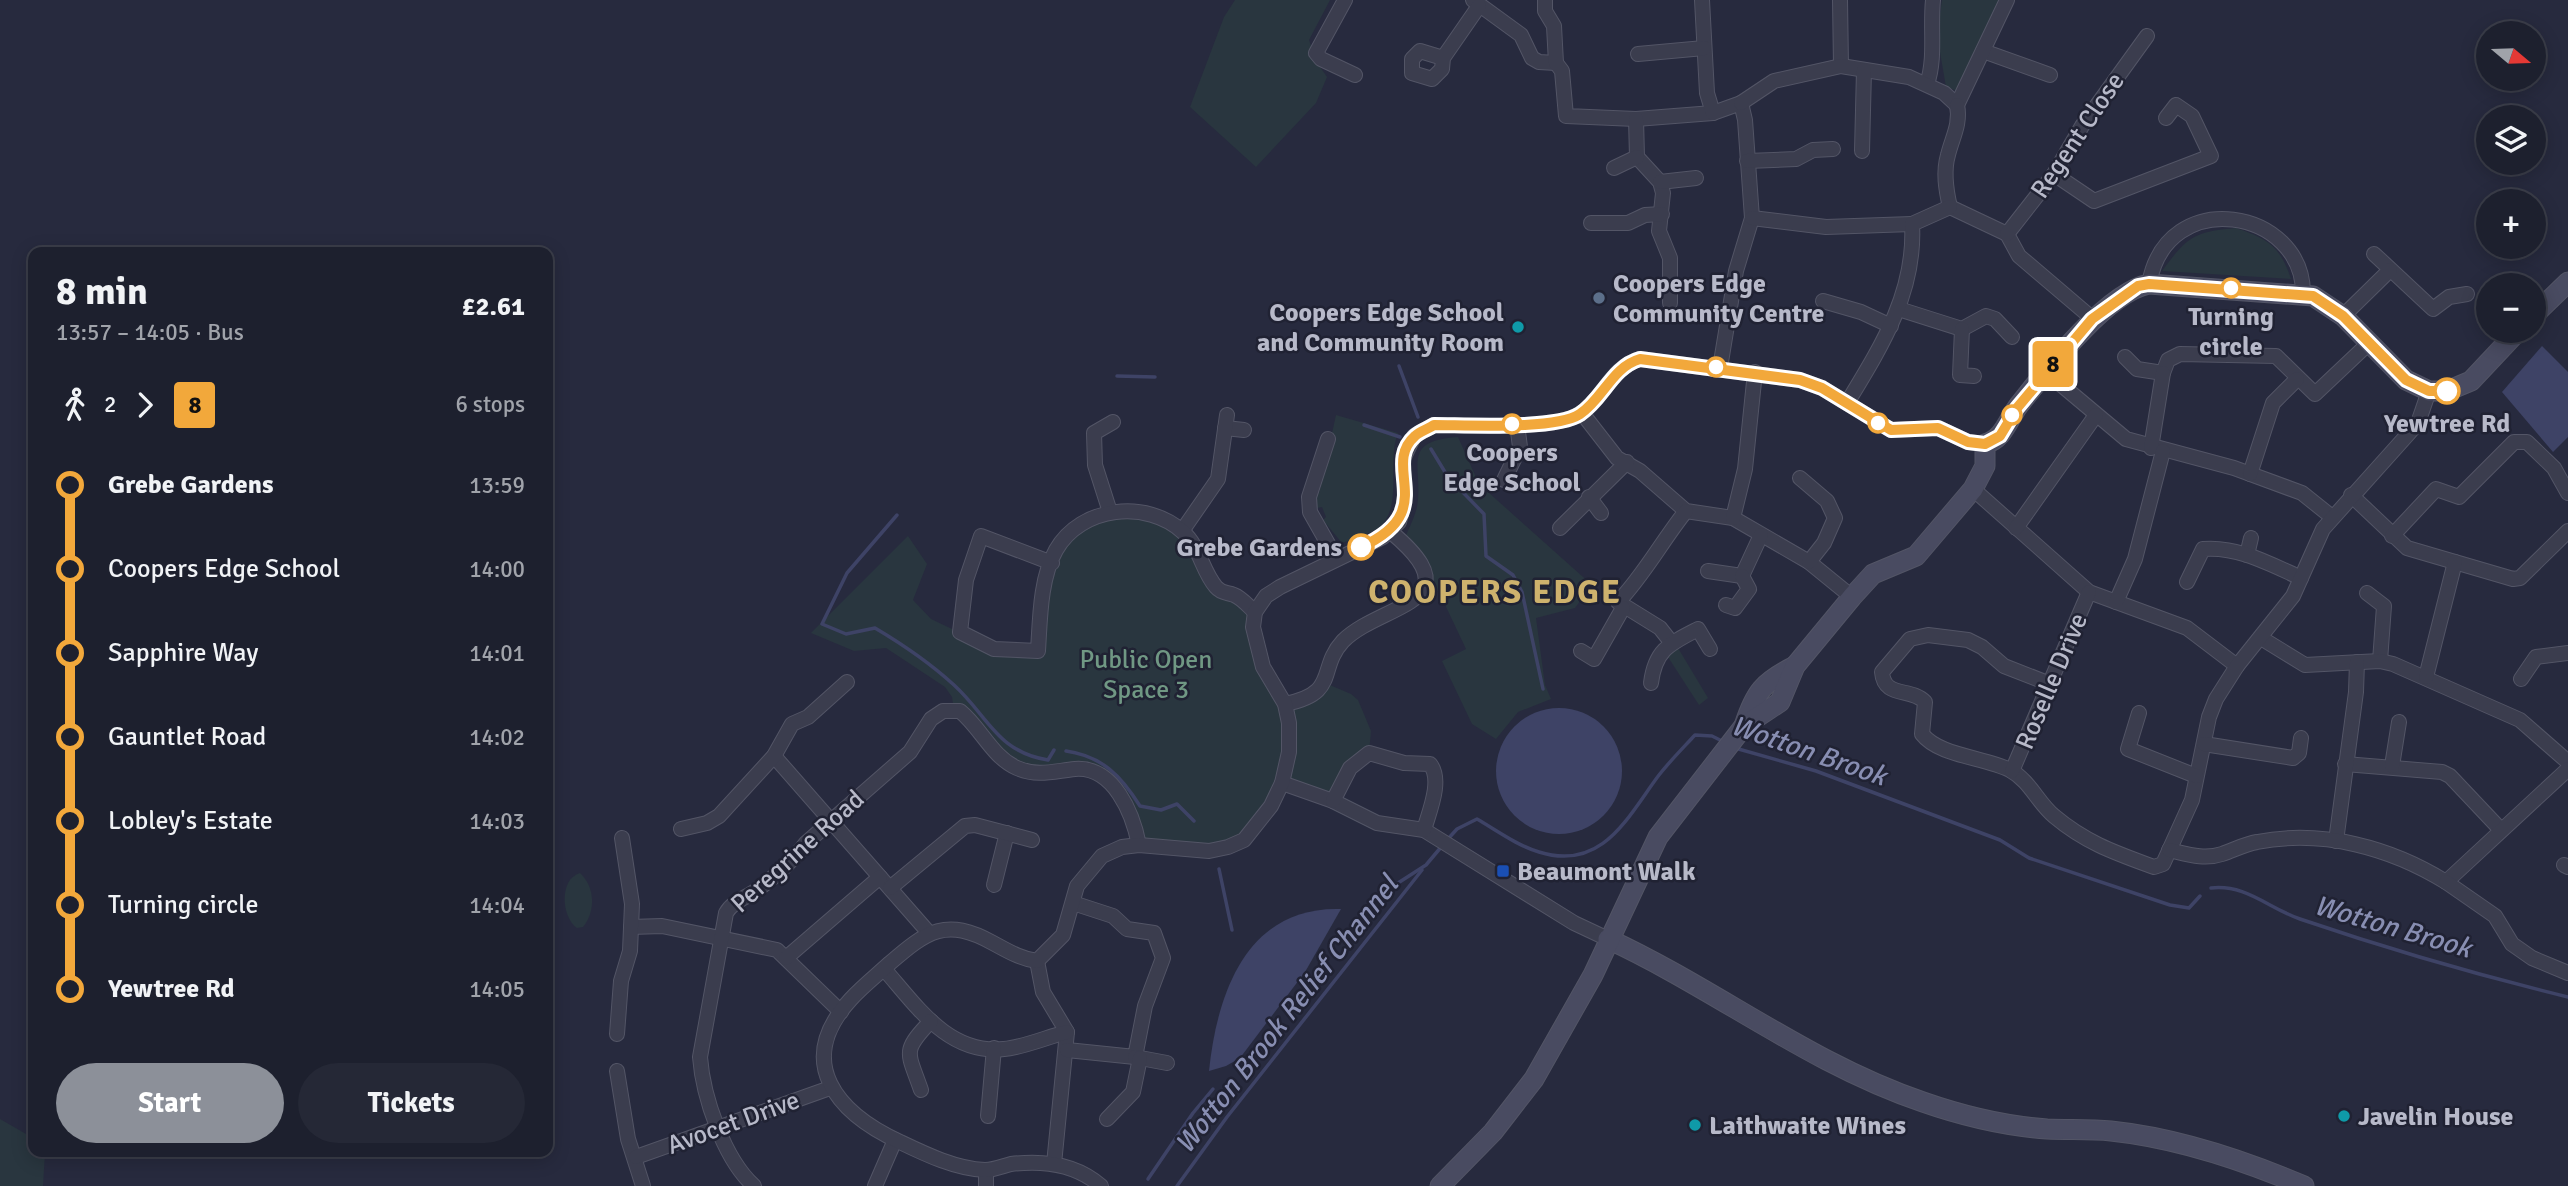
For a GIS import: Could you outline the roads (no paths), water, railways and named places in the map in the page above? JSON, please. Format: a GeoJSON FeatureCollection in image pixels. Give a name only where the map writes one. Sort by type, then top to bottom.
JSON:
{"type":"FeatureCollection","features":[{"type":"Feature","properties":{"kind":"street"},"geometry":{"type":"LineString","coordinates":[[1345,0],[1316,53],[1321,59],[1355,75]]}},
{"type":"Feature","properties":{"kind":"street"},"geometry":{"type":"LineString","coordinates":[[1702,0],[1707,93],[1713,113]]}},
{"type":"Feature","properties":{"kind":"street"},"geometry":{"type":"LineString","coordinates":[[1840,0],[1841,66]]}},
{"type":"Feature","properties":{"kind":"street"},"geometry":{"type":"LineString","coordinates":[[1927,84],[1934,65],[1930,34],[1933,0]]}},
{"type":"Feature","properties":{"kind":"street"},"geometry":{"type":"LineString","coordinates":[[1950,207],[1945,185],[1947,158],[1957,128],[1957,105],[2007,0]]}},
{"type":"Feature","properties":{"kind":"street"},"geometry":{"type":"LineString","coordinates":[[1443,58],[1476,3],[1521,35],[1532,58],[1539,62],[1556,63]]}},
{"type":"Feature","properties":{"kind":"street"},"geometry":{"type":"LineString","coordinates":[[1545,4],[1554,26],[1556,63],[1562,71],[1566,116],[1636,119],[1713,113],[1741,103],[1774,81],[1841,66],[1909,77],[1951,97],[1957,105]]}},
{"type":"Feature","properties":{"kind":"street","name":"Regent Close"},"geometry":{"type":"LineString","coordinates":[[2007,234],[2054,174],[2082,125],[2147,36]]}},
{"type":"Feature","properties":{"kind":"street"},"geometry":{"type":"LineString","coordinates":[[1638,54],[1704,48]]}},
{"type":"Feature","properties":{"kind":"street"},"geometry":{"type":"LineString","coordinates":[[1983,51],[2050,75]]}},
{"type":"Feature","properties":{"kind":"street"},"geometry":{"type":"LineString","coordinates":[[1862,151],[1864,70]]}},
{"type":"Feature","properties":{"kind":"street"},"geometry":{"type":"LineString","coordinates":[[1720,368],[1736,271],[1752,218],[1745,120],[1741,103]]}},
{"type":"Feature","properties":{"kind":"street"},"geometry":{"type":"LineString","coordinates":[[2054,174],[2094,201],[2211,156],[2192,116],[2176,105],[2166,118]]}},
{"type":"Feature","properties":{"kind":"street"},"geometry":{"type":"LineString","coordinates":[[1636,119],[1637,157],[1660,182],[1662,214],[1659,231],[1670,258],[1670,303]]}},
{"type":"Feature","properties":{"kind":"street"},"geometry":{"type":"LineString","coordinates":[[1747,161],[1796,159],[1813,149],[1833,149]]}},
{"type":"Feature","properties":{"kind":"street"},"geometry":{"type":"LineString","coordinates":[[1614,169],[1637,157]]}},
{"type":"Feature","properties":{"kind":"street"},"geometry":{"type":"LineString","coordinates":[[1660,182],[1696,178]]}},
{"type":"Feature","properties":{"kind":"street"},"geometry":{"type":"LineString","coordinates":[[1752,218],[1826,227],[1912,224],[1950,207],[2007,234],[2019,256],[2092,319]]}},
{"type":"Feature","properties":{"kind":"street"},"geometry":{"type":"LineString","coordinates":[[1591,223],[1628,223],[1645,215],[1662,214]]}},
{"type":"Feature","properties":{"kind":"street"},"geometry":{"type":"LineString","coordinates":[[2149,284],[2152,267],[2167,241],[2186,226],[2218,218],[2244,221],[2278,238],[2296,259],[2303,293]]}},
{"type":"Feature","properties":{"kind":"street"},"geometry":{"type":"LineString","coordinates":[[1847,402],[1899,309],[1911,271],[1912,224]]}},
{"type":"Feature","properties":{"kind":"street"},"geometry":{"type":"LineString","coordinates":[[2374,254],[2433,309],[2449,297],[2466,294]]}},
{"type":"Feature","properties":{"kind":"street"},"geometry":{"type":"LineString","coordinates":[[2343,316],[2390,270]]}},
{"type":"Feature","properties":{"kind":"street"},"geometry":{"type":"LineString","coordinates":[[2546,303],[2568,282]]}},
{"type":"Feature","properties":{"kind":"street"},"geometry":{"type":"LineString","coordinates":[[1404,457],[1414,436],[1434,425],[1560,422],[1581,413],[1619,370],[1632,361],[1650,359],[1800,380],[1822,388],[1891,430],[1938,428],[1968,442],[1985,444],[2000,436],[2017,408],[2092,319],[2138,286],[2149,284],[2303,293],[2329,304],[2406,380],[2429,391],[2447,391],[2471,382],[2507,343]]}},
{"type":"Feature","properties":{"kind":"street"},"geometry":{"type":"LineString","coordinates":[[1824,301],[1861,312],[1891,326]]}},
{"type":"Feature","properties":{"kind":"street"},"geometry":{"type":"LineString","coordinates":[[1899,309],[1962,329],[1986,316],[1995,319],[2012,337]]}},
{"type":"Feature","properties":{"kind":"street"},"geometry":{"type":"LineString","coordinates":[[1962,329],[1962,377]]}},
{"type":"Feature","properties":{"kind":"street"},"geometry":{"type":"LineString","coordinates":[[2116,603],[2135,559],[2157,449],[2163,373],[2168,360],[2180,354],[2276,356],[2315,394],[2369,343]]}},
{"type":"Feature","properties":{"kind":"street"},"geometry":{"type":"LineString","coordinates":[[2125,357],[2137,369],[2163,373]]}},
{"type":"Feature","properties":{"kind":"street"},"geometry":{"type":"LineString","coordinates":[[1733,518],[1745,469],[1755,372]]}},
{"type":"Feature","properties":{"kind":"street"},"geometry":{"type":"LineString","coordinates":[[2046,372],[2126,439],[2250,474],[2302,493],[2332,517]]}},
{"type":"Feature","properties":{"kind":"street"},"geometry":{"type":"LineString","coordinates":[[2250,474],[2273,403],[2297,379]]}},
{"type":"Feature","properties":{"kind":"street"},"geometry":{"type":"LineString","coordinates":[[2050,684],[2004,666],[1982,646],[1969,640],[1917,635],[1910,639],[1882,672],[1882,681],[1892,691],[1920,697],[1925,702],[1923,729],[1928,742],[1940,749],[1968,755],[2012,771],[2031,788],[2052,814],[2093,845],[2154,867],[2163,864],[2192,800],[2216,699],[2237,666],[2293,596],[2323,529],[2418,423],[2429,391]]}},
{"type":"Feature","properties":{"kind":"street"},"geometry":{"type":"LineString","coordinates":[[1581,413],[1616,458],[1627,462],[1686,511],[1733,518],[1809,562],[1852,597]]}},
{"type":"Feature","properties":{"kind":"street"},"geometry":{"type":"LineString","coordinates":[[2017,528],[2096,415]]}},
{"type":"Feature","properties":{"kind":"street"},"geometry":{"type":"LineString","coordinates":[[1182,531],[1218,480],[1226,421],[1244,430]]}},
{"type":"Feature","properties":{"kind":"street"},"geometry":{"type":"LineString","coordinates":[[1110,512],[1095,465],[1094,433],[1114,422]]}},
{"type":"Feature","properties":{"kind":"street"},"geometry":{"type":"LineString","coordinates":[[1504,480],[1520,447],[1517,424]]}},
{"type":"Feature","properties":{"kind":"street"},"geometry":{"type":"LineString","coordinates":[[1328,439],[1309,497],[1310,512],[1336,558]]}},
{"type":"Feature","properties":{"kind":"street"},"geometry":{"type":"LineString","coordinates":[[2392,536],[2436,489],[2459,497],[2514,442],[2527,442],[2554,468],[2568,493]]}},
{"type":"Feature","properties":{"kind":"street"},"geometry":{"type":"LineString","coordinates":[[1440,1186],[1493,1132],[1534,1079],[1593,975],[1658,837],[1741,730],[1760,688],[1795,666],[1873,574],[1916,556],[1973,489],[1985,466],[1985,444]]}},
{"type":"Feature","properties":{"kind":"street"},"geometry":{"type":"LineString","coordinates":[[1560,528],[1627,462]]}},
{"type":"Feature","properties":{"kind":"street"},"geometry":{"type":"LineString","coordinates":[[1800,478],[1827,500],[1835,518],[1824,543],[1809,562]]}},
{"type":"Feature","properties":{"kind":"street"},"geometry":{"type":"LineString","coordinates":[[1973,489],[2090,592],[2187,628],[2237,666]]}},
{"type":"Feature","properties":{"kind":"street"},"geometry":{"type":"LineString","coordinates":[[2351,495],[2392,536],[2413,551],[2506,578],[2520,578],[2568,531]]}},
{"type":"Feature","properties":{"kind":"street"},"geometry":{"type":"LineString","coordinates":[[1589,497],[1601,513]]}},
{"type":"Feature","properties":{"kind":"street"},"geometry":{"type":"LineString","coordinates":[[1037,961],[1063,935],[1077,886],[1102,856],[1122,846],[1209,851],[1236,844],[1244,840],[1272,806],[1282,783],[1289,752],[1285,704],[1263,667],[1253,626],[1255,612],[1266,596],[1280,587],[1391,532],[1399,522],[1405,503]]}},
{"type":"Feature","properties":{"kind":"street"},"geometry":{"type":"LineString","coordinates":[[1052,563],[981,536],[966,580],[960,632],[994,649],[1038,651],[1043,595],[1056,550],[1085,522],[1110,512],[1135,511],[1156,516],[1182,531],[1195,545],[1214,586],[1223,594],[1234,594],[1255,612]]}},
{"type":"Feature","properties":{"kind":"street"},"geometry":{"type":"LineString","coordinates":[[1671,642],[1660,628],[1623,608],[1618,602],[1637,582],[1647,562],[1686,511]]}},
{"type":"Feature","properties":{"kind":"street"},"geometry":{"type":"LineString","coordinates":[[1285,704],[1318,691],[1325,683],[1336,652],[1359,627],[1383,619],[1392,610],[1415,601],[1422,593],[1425,580],[1420,562],[1391,532]]}},
{"type":"Feature","properties":{"kind":"street"},"geometry":{"type":"LineString","coordinates":[[1742,576],[1761,535]]}},
{"type":"Feature","properties":{"kind":"street"},"geometry":{"type":"LineString","coordinates":[[2247,555],[2251,538]]}},
{"type":"Feature","properties":{"kind":"street"},"geometry":{"type":"LineString","coordinates":[[2187,582],[2203,549],[2247,555],[2301,578]]}},
{"type":"Feature","properties":{"kind":"street"},"geometry":{"type":"LineString","coordinates":[[2426,677],[2455,562]]}},
{"type":"Feature","properties":{"kind":"street"},"geometry":{"type":"LineString","coordinates":[[1715,589],[1713,572],[1742,576]]}},
{"type":"Feature","properties":{"kind":"street"},"geometry":{"type":"LineString","coordinates":[[1726,605],[1735,608],[1749,589],[1742,576]]}},
{"type":"Feature","properties":{"kind":"street","name":"Roselle Drive"},"geometry":{"type":"LineString","coordinates":[[2012,771],[2090,592]]}},
{"type":"Feature","properties":{"kind":"street"},"geometry":{"type":"LineString","coordinates":[[2367,593],[2384,606],[2380,661]]}},
{"type":"Feature","properties":{"kind":"street"},"geometry":{"type":"LineString","coordinates":[[1581,651],[1594,659],[1623,608]]}},
{"type":"Feature","properties":{"kind":"street"},"geometry":{"type":"LineString","coordinates":[[1651,684],[1654,662],[1671,642],[1698,629],[1710,649]]}},
{"type":"Feature","properties":{"kind":"street"},"geometry":{"type":"LineString","coordinates":[[2262,638],[2305,665],[2380,661],[2426,677],[2520,720],[2568,762]]}},
{"type":"Feature","properties":{"kind":"street"},"geometry":{"type":"LineString","coordinates":[[2521,679],[2536,657],[2568,653]]}},
{"type":"Feature","properties":{"kind":"street"},"geometry":{"type":"LineString","coordinates":[[2336,841],[2356,692],[2357,662]]}},
{"type":"Feature","properties":{"kind":"street"},"geometry":{"type":"LineString","coordinates":[[681,829],[707,823],[719,816],[774,756],[792,724],[808,717],[847,682]]}},
{"type":"Feature","properties":{"kind":"street","name":"Peregrine Road"},"geometry":{"type":"LineString","coordinates":[[754,1186],[743,1176],[728,1152],[702,1080],[700,1057],[726,913],[731,905],[759,889],[793,860],[806,843],[910,752],[931,719],[943,710],[954,710],[966,716],[1003,759],[1036,774],[1076,769],[1103,777],[1115,788],[1127,808],[1139,845]]}},
{"type":"Feature","properties":{"kind":"street"},"geometry":{"type":"LineString","coordinates":[[2139,713],[2128,750],[2196,776]]}},
{"type":"Feature","properties":{"kind":"street"},"geometry":{"type":"LineString","coordinates":[[2392,766],[2399,722]]}},
{"type":"Feature","properties":{"kind":"street"},"geometry":{"type":"LineString","coordinates":[[2204,744],[2293,758],[2299,753],[2301,738]]}},
{"type":"Feature","properties":{"kind":"street"},"geometry":{"type":"LineString","coordinates":[[1334,801],[1350,768],[1369,752],[1404,763],[1430,765],[1435,771],[1436,780],[1428,832]]}},
{"type":"Feature","properties":{"kind":"street"},"geometry":{"type":"LineString","coordinates":[[774,756],[929,933]]}},
{"type":"Feature","properties":{"kind":"street"},"geometry":{"type":"LineString","coordinates":[[2345,764],[2442,772],[2450,776],[2501,830]]}},
{"type":"Feature","properties":{"kind":"street"},"geometry":{"type":"LineString","coordinates":[[2446,882],[2568,769]]}},
{"type":"Feature","properties":{"kind":"street"},"geometry":{"type":"LineString","coordinates":[[1282,783],[1334,801],[1377,823],[1428,832],[1574,923],[1644,956],[1799,1046],[1922,1102],[2018,1126],[2109,1131],[2151,1137],[2263,1169],[2304,1186]]}},
{"type":"Feature","properties":{"kind":"street"},"geometry":{"type":"LineString","coordinates":[[786,958],[965,826],[1032,840]]}},
{"type":"Feature","properties":{"kind":"street"},"geometry":{"type":"LineString","coordinates":[[994,885],[1006,833]]}},
{"type":"Feature","properties":{"kind":"street"},"geometry":{"type":"LineString","coordinates":[[618,1034],[621,981],[630,951],[632,904],[622,838]]}},
{"type":"Feature","properties":{"kind":"street"},"geometry":{"type":"LineString","coordinates":[[2169,850],[2197,857],[2219,855],[2254,842],[2279,838],[2336,841],[2393,853],[2446,882],[2496,916],[2512,944],[2532,958],[2568,972]]}},
{"type":"Feature","properties":{"kind":"street"},"geometry":{"type":"LineString","coordinates":[[1073,903],[1113,916],[1127,929],[1154,933],[1163,958],[1145,1006],[1133,1092],[1107,1119]]}},
{"type":"Feature","properties":{"kind":"street"},"geometry":{"type":"LineString","coordinates":[[631,926],[662,926],[777,950],[841,1012]]}},
{"type":"Feature","properties":{"kind":"street"},"geometry":{"type":"LineString","coordinates":[[1037,961],[1016,956],[965,930],[929,933],[884,969],[841,1012],[832,1025],[825,1051],[830,1088],[845,1108],[864,1123],[929,1156],[986,1170],[1009,1165],[1054,1164],[1075,1169],[1101,1186]]}},
{"type":"Feature","properties":{"kind":"street"},"geometry":{"type":"LineString","coordinates":[[1037,961],[1043,992],[1067,1032],[1054,1164]]}},
{"type":"Feature","properties":{"kind":"street"},"geometry":{"type":"LineString","coordinates":[[884,969],[944,1034],[962,1044],[1003,1049],[1067,1032]]}},
{"type":"Feature","properties":{"kind":"street"},"geometry":{"type":"LineString","coordinates":[[921,1090],[909,1053],[911,1042],[931,1021]]}},
{"type":"Feature","properties":{"kind":"street"},"geometry":{"type":"LineString","coordinates":[[988,1116],[994,1048]]}},
{"type":"Feature","properties":{"kind":"street"},"geometry":{"type":"LineString","coordinates":[[1067,1050],[1167,1063]]}},
{"type":"Feature","properties":{"kind":"street"},"geometry":{"type":"LineString","coordinates":[[617,1071],[628,1139],[636,1157],[643,1186]]}},
{"type":"Feature","properties":{"kind":"street","name":"Avocet Drive"},"geometry":{"type":"LineString","coordinates":[[636,1157],[830,1088]]}},
{"type":"Feature","properties":{"kind":"street"},"geometry":{"type":"LineString","coordinates":[[875,1186],[895,1140]]}},
{"type":"Feature","properties":{"kind":"street"},"geometry":{"type":"LineString","coordinates":[[986,1170],[986,1186]]}},
{"type":"Feature","properties":{"kind":"water"},"geometry":{"type":"Polygon","coordinates":[[[2542,346],[2568,372],[2568,437],[2553,452],[2502,392],[2542,346]]]}},
{"type":"Feature","properties":{"kind":"water"},"geometry":{"type":"Polygon","coordinates":[[[1559,708],[1583,713],[1604,726],[1617,747],[1622,771],[1617,795],[1604,816],[1583,829],[1559,834],[1535,829],[1514,816],[1501,795],[1496,771],[1501,747],[1514,726],[1535,713],[1559,708]]]}},
{"type":"Feature","properties":{"kind":"water"},"geometry":{"type":"Polygon","coordinates":[[[1341,909],[1305,972],[1240,1058],[1209,1071],[1213,1042],[1229,985],[1260,938],[1282,922],[1309,912],[1341,909]]]}},
{"type":"Feature","properties":{"kind":"waterway"},"geometry":{"type":"LineString","coordinates":[[1399,366],[1418,417]]}},
{"type":"Feature","properties":{"kind":"waterway"},"geometry":{"type":"LineString","coordinates":[[1117,376],[1155,377]]}},
{"type":"Feature","properties":{"kind":"waterway"},"geometry":{"type":"LineString","coordinates":[[1364,425],[1400,437]]}},
{"type":"Feature","properties":{"kind":"waterway"},"geometry":{"type":"LineString","coordinates":[[1431,449],[1448,477],[1484,514],[1486,556],[1513,575],[1522,592],[1543,689]]}},
{"type":"Feature","properties":{"kind":"waterway"},"geometry":{"type":"LineString","coordinates":[[897,515],[847,573],[822,624],[846,634],[875,628],[945,677],[1005,741],[1031,756],[1048,760],[1054,750]]}},
{"type":"Feature","properties":{"kind":"waterway","name":"Wotton Brook"},"geometry":{"type":"LineString","coordinates":[[1447,840],[1457,829],[1477,819],[1515,842],[1539,852],[1561,856],[1580,854],[1597,847],[1624,823],[1663,770],[1695,735],[1712,736],[1722,741]]}},
{"type":"Feature","properties":{"kind":"waterway","name":"Wotton Brook"},"geometry":{"type":"LineString","coordinates":[[1735,748],[1816,771],[2000,840],[2029,858],[2170,905],[2189,908],[2200,896]]}},
{"type":"Feature","properties":{"kind":"waterway"},"geometry":{"type":"LineString","coordinates":[[1066,751],[1090,757],[1109,769],[1140,806],[1161,810],[1177,804],[1194,821]]}},
{"type":"Feature","properties":{"kind":"waterway","name":"Wotton Brook"},"geometry":{"type":"LineString","coordinates":[[1384,892],[1426,865],[1442,846]]}},
{"type":"Feature","properties":{"kind":"waterway"},"geometry":{"type":"LineString","coordinates":[[1219,869],[1232,930]]}},
{"type":"Feature","properties":{"kind":"waterway","name":"Wotton Brook Relief Channel"},"geometry":{"type":"LineString","coordinates":[[1177,1186],[1227,1117],[1422,870]]}},
{"type":"Feature","properties":{"kind":"waterway","name":"Wotton Brook"},"geometry":{"type":"LineString","coordinates":[[2211,888],[2246,893],[2288,914],[2333,930],[2433,961],[2568,997]]}},
{"type":"Feature","properties":{"kind":"waterway","name":"Wotton Brook"},"geometry":{"type":"LineString","coordinates":[[1148,1179],[1193,1113],[1213,1089]]}},
{"type":"Feature","properties":{"kind":"place","name":"Turning circle"},"geometry":{"type":"Point","coordinates":[2231,288]}},
{"type":"Feature","properties":{"kind":"place","name":"Coopers Edge Community Centre"},"geometry":{"type":"Point","coordinates":[1599,298]}},
{"type":"Feature","properties":{"kind":"place","name":"Coopers Edge School and Community Room"},"geometry":{"type":"Point","coordinates":[1518,327]}},
{"type":"Feature","properties":{"kind":"place","name":"Yewtree Rd"},"geometry":{"type":"Point","coordinates":[2447,391]}},
{"type":"Feature","properties":{"kind":"place","name":"Coopers Edge School"},"geometry":{"type":"Point","coordinates":[1512,424]}},
{"type":"Feature","properties":{"kind":"place","name":"Grebe Gardens"},"geometry":{"type":"Point","coordinates":[1361,547]}},
{"type":"Feature","properties":{"kind":"place","name":"Beaumont Walk"},"geometry":{"type":"Point","coordinates":[1503,871]}},
{"type":"Feature","properties":{"kind":"place","name":"Javelin House"},"geometry":{"type":"Point","coordinates":[2344,1116]}},
{"type":"Feature","properties":{"kind":"place","name":"Laithwaite Wines"},"geometry":{"type":"Point","coordinates":[1695,1125]}},
{"type":"Feature","properties":{"kind":"district","name":"COOPERS EDGE"},"geometry":{"type":"Point","coordinates":[1495,591]}},
{"type":"Feature","properties":{"kind":"park label","name":"Public Open Space 3"},"geometry":{"type":"Point","coordinates":[1146,674]}}]}
